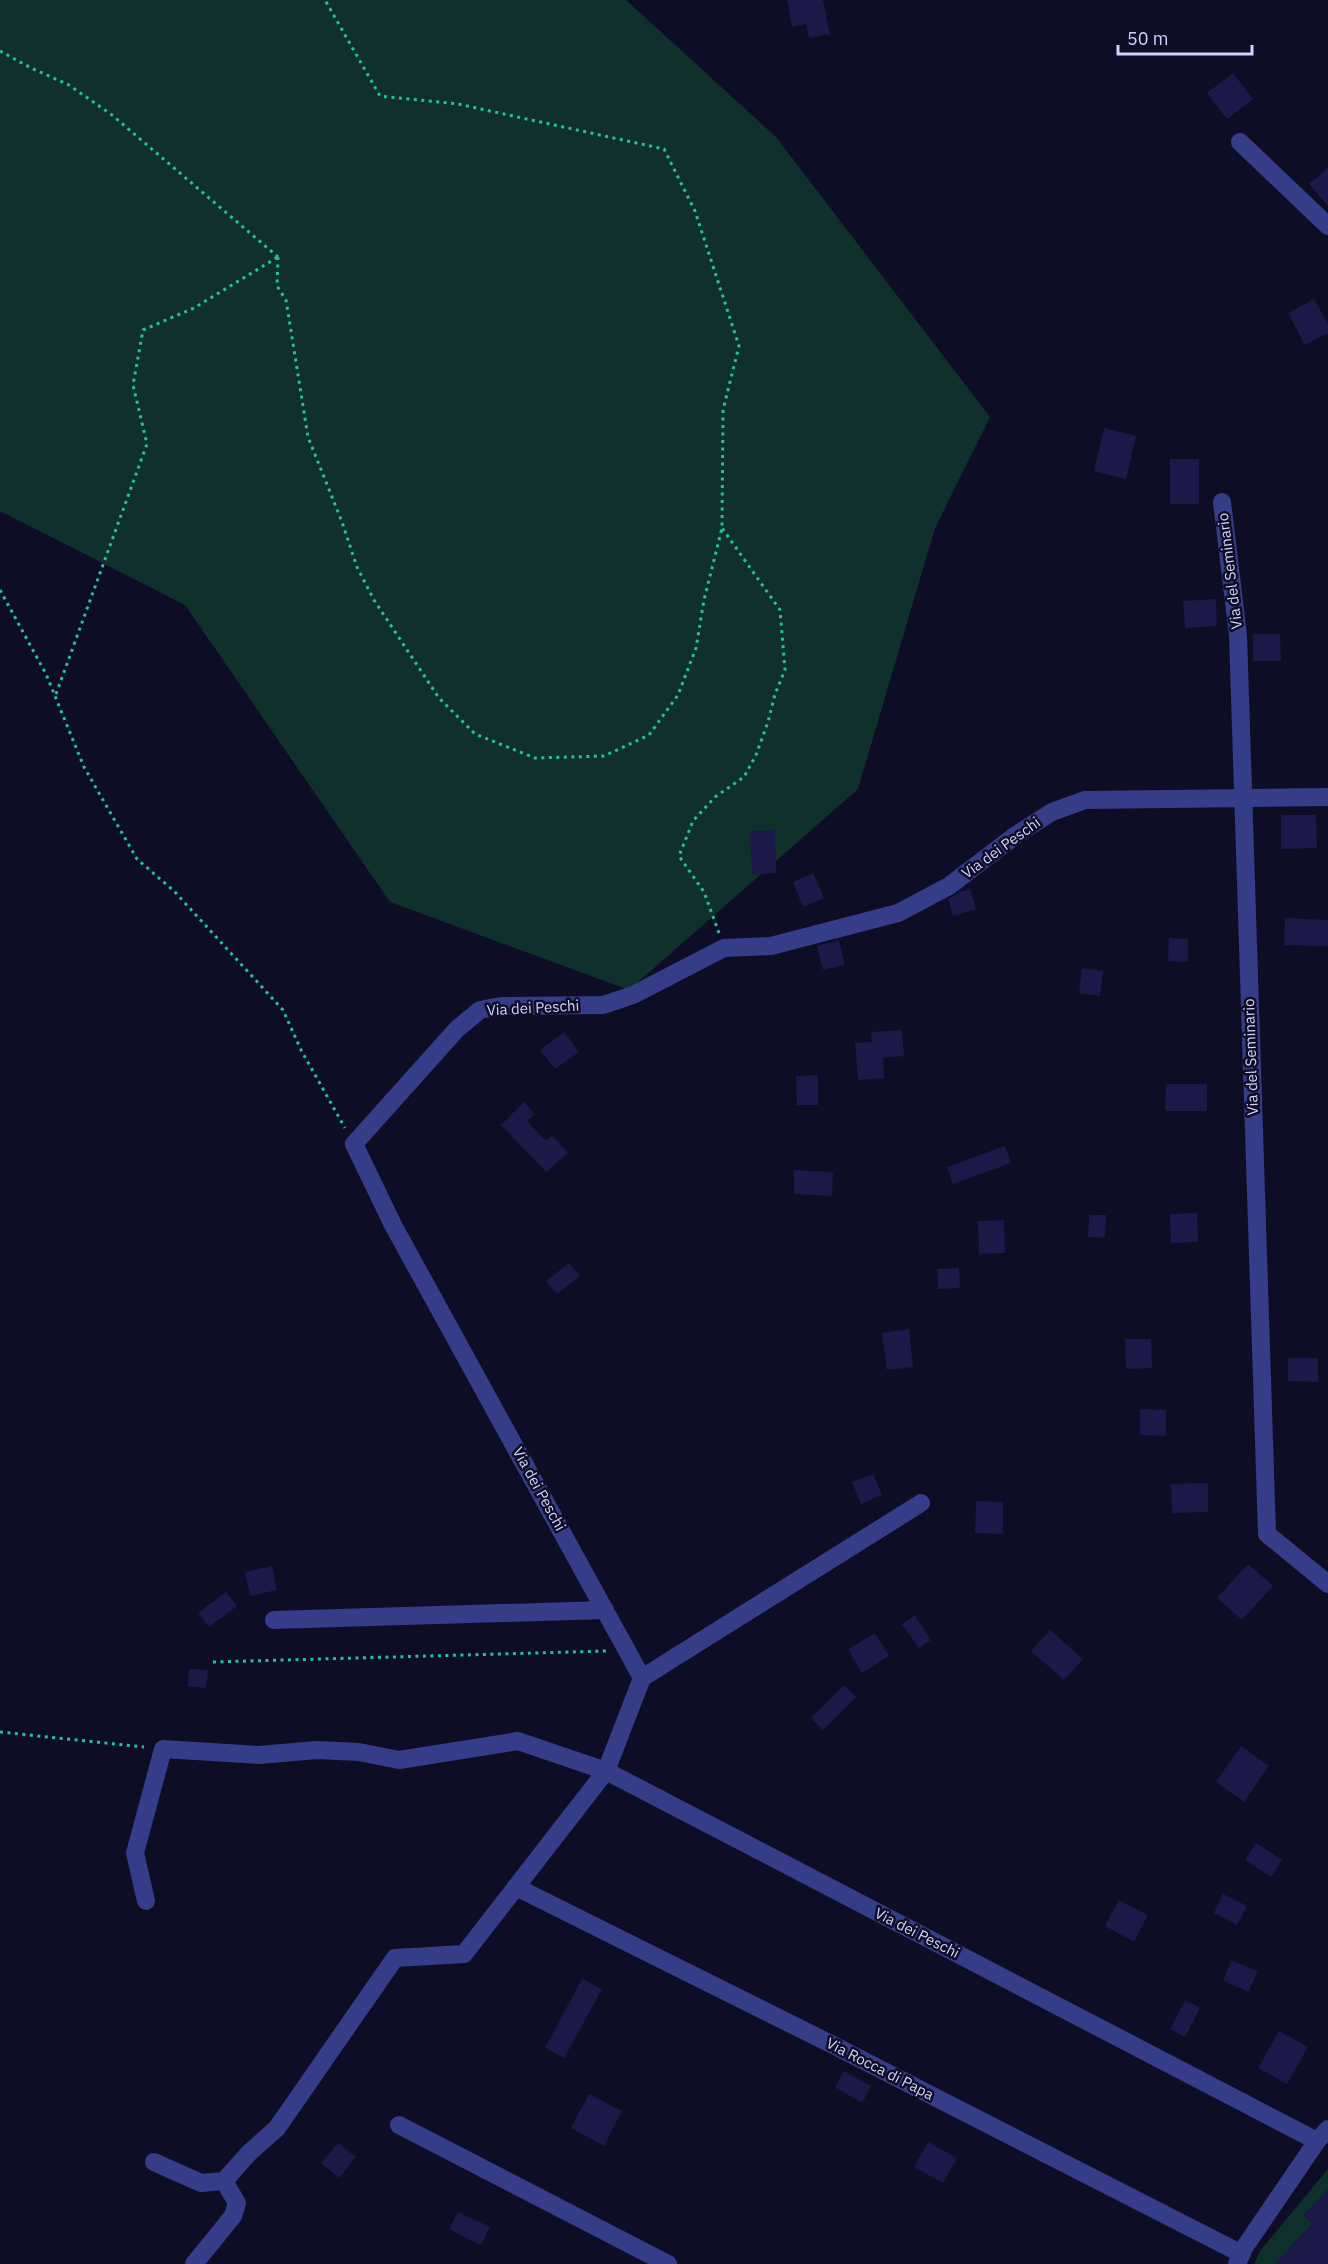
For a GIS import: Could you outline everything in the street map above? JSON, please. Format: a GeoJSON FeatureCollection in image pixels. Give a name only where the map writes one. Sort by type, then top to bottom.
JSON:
{"type":"FeatureCollection","features":[{"type":"Feature","properties":{"kind":"street"},"geometry":{"type":"LineString","coordinates":[[1240,142],[1328,226]]}},
{"type":"Feature","properties":{"kind":"street","name":"Via del Seminario"},"geometry":{"type":"LineString","coordinates":[[1222,502],[1238,635],[1267,1534],[1328,1584]]}},
{"type":"Feature","properties":{"kind":"street","name":"Via dei Peschi"},"geometry":{"type":"LineString","coordinates":[[642,1678],[393,1225],[354,1144],[457,1029],[480,1010],[501,1006],[603,1005],[633,995],[724,948],[771,946],[898,913],[949,886],[1016,835],[1052,812],[1085,800],[1328,797]]}},
{"type":"Feature","properties":{"kind":"street"},"geometry":{"type":"LineString","coordinates":[[154,2162],[201,2183],[224,2181],[249,2152],[277,2128],[395,1959],[464,1954],[518,1888],[606,1771],[642,1678],[921,1503]]}},
{"type":"Feature","properties":{"kind":"street"},"geometry":{"type":"LineString","coordinates":[[274,1620],[605,1611]]}},
{"type":"Feature","properties":{"kind":"street","name":"Via dei Peschi"},"geometry":{"type":"LineString","coordinates":[[163,1749],[259,1755],[317,1750],[359,1752],[399,1760],[518,1741],[606,1771],[1322,2135]]}},
{"type":"Feature","properties":{"kind":"street"},"geometry":{"type":"LineString","coordinates":[[146,1901],[135,1853],[163,1749]]}},
{"type":"Feature","properties":{"kind":"street","name":"Via Rocca di Papa"},"geometry":{"type":"LineString","coordinates":[[518,1888],[831,2044],[1239,2259],[1322,2135]]}},
{"type":"Feature","properties":{"kind":"street"},"geometry":{"type":"LineString","coordinates":[[399,2125],[668,2264]]}},
{"type":"Feature","properties":{"kind":"street"},"geometry":{"type":"LineString","coordinates":[[194,2264],[233,2216],[237,2203],[224,2181]]}},
{"type":"Feature","properties":{"kind":"path"},"geometry":{"type":"LineString","coordinates":[[278,257],[277,286],[286,300],[308,437],[342,522],[357,567],[374,600],[439,698],[476,734],[535,758],[604,756],[649,735],[678,695],[696,648],[706,589],[722,528],[723,410],[739,346],[695,211],[664,149],[458,105],[380,96],[325,0]]}},
{"type":"Feature","properties":{"kind":"path"},"geometry":{"type":"LineString","coordinates":[[0,51],[69,85],[112,115],[278,257]]}},
{"type":"Feature","properties":{"kind":"path"},"geometry":{"type":"LineString","coordinates":[[55,696],[147,444],[133,385],[144,330],[194,308],[278,257]]}},
{"type":"Feature","properties":{"kind":"path"},"geometry":{"type":"LineString","coordinates":[[722,528],[780,610],[785,670],[775,694],[764,733],[744,777],[715,797],[693,821],[679,856],[704,892],[724,948]]}},
{"type":"Feature","properties":{"kind":"path"},"geometry":{"type":"LineString","coordinates":[[0,590],[46,674],[84,767],[137,859],[174,891],[284,1010],[301,1050],[354,1144]]}},
{"type":"Feature","properties":{"kind":"path"},"geometry":{"type":"LineString","coordinates":[[213,1662],[627,1651]]}},
{"type":"Feature","properties":{"kind":"path"},"geometry":{"type":"LineString","coordinates":[[0,1732],[163,1749]]}},
{"type":"Feature","properties":{"kind":"green space"},"geometry":{"type":"Polygon","coordinates":[[[0,0],[626,0],[776,137],[990,417],[935,528],[858,789],[629,990],[390,902],[185,605],[0,511],[0,0]]]}},
{"type":"Feature","properties":{"kind":"green space"},"geometry":{"type":"Polygon","coordinates":[[[1328,2169],[1328,2189],[1304,2215],[1313,2223],[1277,2262],[1279,2264],[1254,2264],[1260,2251],[1328,2169]]]}},
{"type":"Feature","properties":{"kind":"building"},"geometry":{"type":"Polygon","coordinates":[[[787,0],[823,0],[830,34],[809,38],[806,24],[792,27],[787,0]]]}},
{"type":"Feature","properties":{"kind":"building"},"geometry":{"type":"Polygon","coordinates":[[[1233,73],[1253,99],[1227,119],[1207,93],[1233,73]]]}},
{"type":"Feature","properties":{"kind":"building"},"geometry":{"type":"Polygon","coordinates":[[[1328,168],[1328,206],[1309,184],[1328,168]]]}},
{"type":"Feature","properties":{"kind":"building"},"geometry":{"type":"Polygon","coordinates":[[[1314,299],[1328,324],[1328,333],[1305,345],[1288,313],[1314,299]]]}},
{"type":"Feature","properties":{"kind":"building"},"geometry":{"type":"Polygon","coordinates":[[[1104,428],[1136,436],[1126,479],[1094,471],[1104,428]]]}},
{"type":"Feature","properties":{"kind":"building"},"geometry":{"type":"Polygon","coordinates":[[[1170,459],[1199,459],[1199,504],[1170,504],[1170,459]]]}},
{"type":"Feature","properties":{"kind":"building"},"geometry":{"type":"Polygon","coordinates":[[[1216,599],[1217,626],[1185,628],[1183,601],[1216,599]]]}},
{"type":"Feature","properties":{"kind":"building"},"geometry":{"type":"Polygon","coordinates":[[[1253,634],[1280,634],[1281,661],[1253,661],[1253,634]]]}},
{"type":"Feature","properties":{"kind":"building"},"geometry":{"type":"Polygon","coordinates":[[[1281,815],[1316,815],[1317,848],[1281,849],[1281,815]]]}},
{"type":"Feature","properties":{"kind":"building"},"geometry":{"type":"Polygon","coordinates":[[[775,830],[776,873],[752,874],[750,831],[775,830]]]}},
{"type":"Feature","properties":{"kind":"building"},"geometry":{"type":"Polygon","coordinates":[[[813,873],[824,898],[803,907],[793,882],[813,873]]]}},
{"type":"Feature","properties":{"kind":"building"},"geometry":{"type":"Polygon","coordinates":[[[970,889],[976,909],[953,916],[948,899],[970,889]]]}},
{"type":"Feature","properties":{"kind":"building"},"geometry":{"type":"Polygon","coordinates":[[[1285,918],[1328,920],[1328,946],[1284,945],[1285,918]]]}},
{"type":"Feature","properties":{"kind":"building"},"geometry":{"type":"Polygon","coordinates":[[[1169,938],[1188,939],[1188,962],[1168,961],[1169,938]]]}},
{"type":"Feature","properties":{"kind":"building"},"geometry":{"type":"Polygon","coordinates":[[[839,940],[845,965],[823,970],[817,946],[839,940]]]}},
{"type":"Feature","properties":{"kind":"building"},"geometry":{"type":"Polygon","coordinates":[[[1082,968],[1103,971],[1100,996],[1079,993],[1082,968]]]}},
{"type":"Feature","properties":{"kind":"building"},"geometry":{"type":"Polygon","coordinates":[[[902,1030],[904,1056],[883,1058],[884,1078],[858,1080],[855,1043],[872,1042],[871,1032],[902,1030]]]}},
{"type":"Feature","properties":{"kind":"building"},"geometry":{"type":"Polygon","coordinates":[[[564,1032],[579,1052],[555,1069],[540,1050],[564,1032]]]}},
{"type":"Feature","properties":{"kind":"building"},"geometry":{"type":"Polygon","coordinates":[[[818,1075],[818,1105],[797,1105],[796,1076],[818,1075]]]}},
{"type":"Feature","properties":{"kind":"building"},"geometry":{"type":"Polygon","coordinates":[[[1166,1084],[1207,1084],[1207,1111],[1165,1111],[1166,1084]]]}},
{"type":"Feature","properties":{"kind":"building"},"geometry":{"type":"Polygon","coordinates":[[[524,1102],[535,1114],[527,1121],[546,1141],[552,1135],[568,1153],[546,1172],[501,1125],[524,1102]]]}},
{"type":"Feature","properties":{"kind":"building"},"geometry":{"type":"Polygon","coordinates":[[[1005,1146],[1011,1163],[953,1184],[947,1167],[1005,1146]]]}},
{"type":"Feature","properties":{"kind":"building"},"geometry":{"type":"Polygon","coordinates":[[[794,1170],[833,1172],[832,1196],[794,1194],[794,1170]]]}},
{"type":"Feature","properties":{"kind":"building"},"geometry":{"type":"Polygon","coordinates":[[[1197,1213],[1198,1242],[1171,1243],[1170,1214],[1197,1213]]]}},
{"type":"Feature","properties":{"kind":"building"},"geometry":{"type":"Polygon","coordinates":[[[1089,1215],[1106,1215],[1105,1238],[1088,1237],[1089,1215]]]}},
{"type":"Feature","properties":{"kind":"building"},"geometry":{"type":"Polygon","coordinates":[[[1004,1220],[1005,1253],[979,1254],[978,1221],[1004,1220]]]}},
{"type":"Feature","properties":{"kind":"building"},"geometry":{"type":"Polygon","coordinates":[[[569,1263],[580,1276],[557,1294],[546,1281],[569,1263]]]}},
{"type":"Feature","properties":{"kind":"building"},"geometry":{"type":"Polygon","coordinates":[[[959,1268],[960,1288],[938,1289],[937,1269],[959,1268]]]}},
{"type":"Feature","properties":{"kind":"building"},"geometry":{"type":"Polygon","coordinates":[[[909,1329],[913,1367],[887,1370],[882,1333],[909,1329]]]}},
{"type":"Feature","properties":{"kind":"building"},"geometry":{"type":"Polygon","coordinates":[[[1125,1339],[1151,1339],[1152,1368],[1126,1369],[1125,1339]]]}},
{"type":"Feature","properties":{"kind":"building"},"geometry":{"type":"Polygon","coordinates":[[[1288,1358],[1318,1358],[1318,1382],[1288,1381],[1288,1358]]]}},
{"type":"Feature","properties":{"kind":"building"},"geometry":{"type":"Polygon","coordinates":[[[1140,1409],[1166,1410],[1166,1436],[1140,1435],[1140,1409]]]}},
{"type":"Feature","properties":{"kind":"building"},"geometry":{"type":"Polygon","coordinates":[[[873,1474],[882,1495],[861,1504],[852,1482],[873,1474]]]}},
{"type":"Feature","properties":{"kind":"building"},"geometry":{"type":"Polygon","coordinates":[[[1208,1483],[1208,1512],[1172,1513],[1171,1484],[1208,1483]]]}},
{"type":"Feature","properties":{"kind":"building"},"geometry":{"type":"Polygon","coordinates":[[[976,1501],[1003,1502],[1003,1534],[975,1533],[976,1501]]]}},
{"type":"Feature","properties":{"kind":"building"},"geometry":{"type":"Polygon","coordinates":[[[1248,1564],[1273,1586],[1242,1620],[1217,1598],[1248,1564]]]}},
{"type":"Feature","properties":{"kind":"building"},"geometry":{"type":"Polygon","coordinates":[[[272,1566],[277,1590],[250,1596],[245,1572],[272,1566]]]}},
{"type":"Feature","properties":{"kind":"building"},"geometry":{"type":"Polygon","coordinates":[[[226,1592],[237,1606],[209,1627],[198,1613],[226,1592]]]}},
{"type":"Feature","properties":{"kind":"building"},"geometry":{"type":"Polygon","coordinates":[[[915,1615],[931,1640],[919,1648],[902,1624],[915,1615]]]}},
{"type":"Feature","properties":{"kind":"building"},"geometry":{"type":"Polygon","coordinates":[[[1050,1630],[1083,1659],[1064,1680],[1031,1651],[1050,1630]]]}},
{"type":"Feature","properties":{"kind":"building"},"geometry":{"type":"Polygon","coordinates":[[[875,1633],[889,1656],[862,1673],[848,1649],[875,1633]]]}},
{"type":"Feature","properties":{"kind":"building"},"geometry":{"type":"Polygon","coordinates":[[[189,1669],[208,1670],[206,1688],[188,1686],[189,1669]]]}},
{"type":"Feature","properties":{"kind":"building"},"geometry":{"type":"Polygon","coordinates":[[[844,1685],[856,1697],[823,1730],[811,1718],[844,1685]]]}},
{"type":"Feature","properties":{"kind":"building"},"geometry":{"type":"Polygon","coordinates":[[[1241,1746],[1269,1766],[1244,1802],[1216,1782],[1241,1746]]]}},
{"type":"Feature","properties":{"kind":"building"},"geometry":{"type":"Polygon","coordinates":[[[1256,1843],[1282,1860],[1271,1877],[1245,1860],[1256,1843]]]}},
{"type":"Feature","properties":{"kind":"building"},"geometry":{"type":"Polygon","coordinates":[[[1223,1894],[1247,1906],[1237,1925],[1214,1913],[1223,1894]]]}},
{"type":"Feature","properties":{"kind":"building"},"geometry":{"type":"Polygon","coordinates":[[[1119,1900],[1148,1915],[1134,1942],[1105,1926],[1119,1900]]]}},
{"type":"Feature","properties":{"kind":"building"},"geometry":{"type":"Polygon","coordinates":[[[1232,1960],[1258,1972],[1248,1992],[1223,1980],[1232,1960]]]}},
{"type":"Feature","properties":{"kind":"building"},"geometry":{"type":"Polygon","coordinates":[[[582,1979],[602,1989],[564,2058],[545,2048],[582,1979]]]}},
{"type":"Feature","properties":{"kind":"building"},"geometry":{"type":"Polygon","coordinates":[[[1185,2000],[1200,2008],[1185,2037],[1170,2029],[1185,2000]]]}},
{"type":"Feature","properties":{"kind":"building"},"geometry":{"type":"Polygon","coordinates":[[[1279,2031],[1308,2047],[1287,2084],[1258,2068],[1279,2031]]]}},
{"type":"Feature","properties":{"kind":"building"},"geometry":{"type":"Polygon","coordinates":[[[844,2071],[871,2086],[862,2103],[835,2087],[844,2071]]]}},
{"type":"Feature","properties":{"kind":"building"},"geometry":{"type":"Polygon","coordinates":[[[589,2094],[622,2111],[604,2146],[571,2128],[589,2094]]]}},
{"type":"Feature","properties":{"kind":"building"},"geometry":{"type":"Polygon","coordinates":[[[928,2142],[957,2158],[943,2183],[914,2167],[928,2142]]]}},
{"type":"Feature","properties":{"kind":"building"},"geometry":{"type":"Polygon","coordinates":[[[338,2143],[356,2157],[339,2178],[321,2163],[338,2143]]]}},
{"type":"Feature","properties":{"kind":"building"},"geometry":{"type":"Polygon","coordinates":[[[1328,2189],[1328,2264],[1275,2264],[1313,2223],[1304,2215],[1328,2189]]]}},
{"type":"Feature","properties":{"kind":"building"},"geometry":{"type":"Polygon","coordinates":[[[458,2212],[490,2227],[481,2245],[449,2229],[458,2212]]]}}]}
